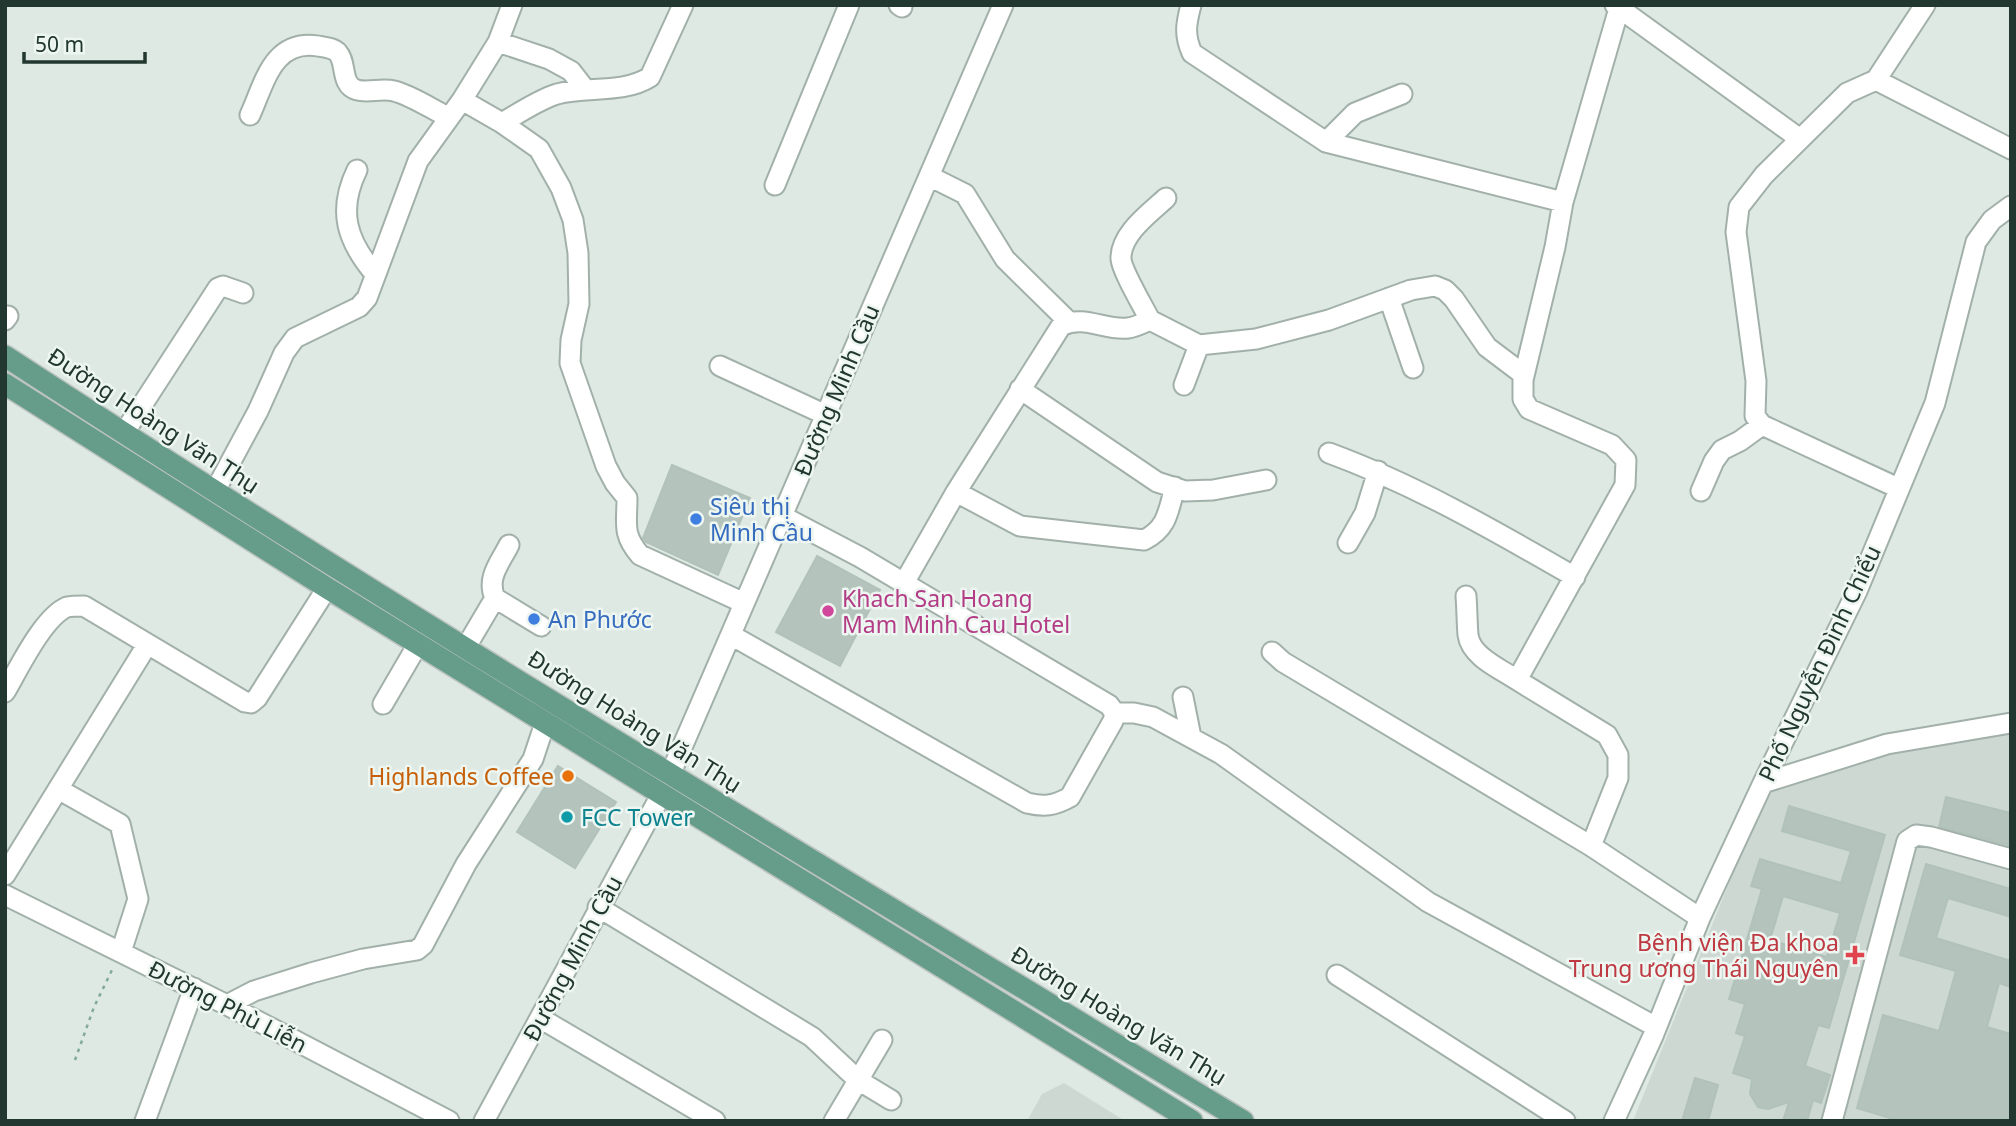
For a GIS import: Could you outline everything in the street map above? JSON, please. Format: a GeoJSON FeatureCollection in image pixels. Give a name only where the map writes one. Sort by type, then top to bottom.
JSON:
{"type":"FeatureCollection","features":[{"type":"Feature","properties":{"kind":"main road","name":"Đường Hoàng Văn Thụ"},"geometry":{"type":"LineString","coordinates":[[5,356],[215,491],[670,775],[1243,1121]]}},
{"type":"Feature","properties":{"kind":"main road","name":"Đường Hoàng Văn Thụ"},"geometry":{"type":"LineString","coordinates":[[5,384],[320,584],[1192,1121]]}},
{"type":"Feature","properties":{"kind":"main road"},"geometry":{"type":"LineString","coordinates":[[320,584],[325,559]]}},
{"type":"Feature","properties":{"kind":"main road"},"geometry":{"type":"LineString","coordinates":[[660,795],[670,775]]}},
{"type":"Feature","properties":{"kind":"main road"},"geometry":{"type":"LineString","coordinates":[[1072,1049],[1087,1027]]}},
{"type":"Feature","properties":{"kind":"street"},"geometry":{"type":"LineString","coordinates":[[215,491],[258,411],[284,354],[295,338],[359,307],[367,298],[418,161],[498,42],[512,5]]}},
{"type":"Feature","properties":{"kind":"street"},"geometry":{"type":"LineString","coordinates":[[502,123],[555,94],[623,87],[650,77],[683,5]]}},
{"type":"Feature","properties":{"kind":"street"},"geometry":{"type":"LineString","coordinates":[[775,185],[849,5]]}},
{"type":"Feature","properties":{"kind":"street","name":"Đường Minh Cầu"},"geometry":{"type":"LineString","coordinates":[[670,775],[1003,5]]}},
{"type":"Feature","properties":{"kind":"street"},"geometry":{"type":"LineString","coordinates":[[1191,5],[1185,39],[1192,53],[1326,142],[1563,202]]}},
{"type":"Feature","properties":{"kind":"street"},"geometry":{"type":"LineString","coordinates":[[1898,488],[1762,425],[1755,416],[1756,381],[1736,232],[1739,207],[1764,175],[1847,93],[1876,80],[1925,5]]}},
{"type":"Feature","properties":{"kind":"street"},"geometry":{"type":"LineString","coordinates":[[1517,680],[1625,485],[1626,460],[1612,445],[1538,414],[1523,400],[1524,376],[1563,202],[1617,6],[1800,139]]}},
{"type":"Feature","properties":{"kind":"street"},"geometry":{"type":"LineString","coordinates":[[498,42],[549,59],[571,72],[585,89]]}},
{"type":"Feature","properties":{"kind":"street"},"geometry":{"type":"LineString","coordinates":[[250,115],[274,61],[287,50],[307,44],[337,52],[342,59],[349,85],[356,90],[394,91],[448,117]]}},
{"type":"Feature","properties":{"kind":"street"},"geometry":{"type":"LineString","coordinates":[[1876,80],[2011,149]]}},
{"type":"Feature","properties":{"kind":"street"},"geometry":{"type":"LineString","coordinates":[[1326,142],[1355,113],[1402,94]]}},
{"type":"Feature","properties":{"kind":"street"},"geometry":{"type":"LineString","coordinates":[[461,100],[502,123],[539,149],[561,188],[573,220],[578,253],[579,304],[571,341],[570,363],[606,466],[627,498],[625,530],[629,543],[640,555],[744,604]]}},
{"type":"Feature","properties":{"kind":"street"},"geometry":{"type":"LineString","coordinates":[[357,170],[348,190],[346,215],[350,234],[359,254],[375,274]]}},
{"type":"Feature","properties":{"kind":"street"},"geometry":{"type":"LineString","coordinates":[[929,176],[965,194],[1005,259],[1069,322]]}},
{"type":"Feature","properties":{"kind":"street"},"geometry":{"type":"LineString","coordinates":[[1166,198],[1135,226],[1124,246],[1121,261],[1150,320],[1199,345],[1268,336],[1329,320],[1411,290],[1435,286],[1446,290],[1487,347],[1524,376]]}},
{"type":"Feature","properties":{"kind":"street","name":"Phố Nguyễn Đình Chiểu"},"geometry":{"type":"LineString","coordinates":[[1614,1121],[1657,1027],[1700,918],[1857,591],[1935,403],[1976,242],[1992,220],[2011,206]]}},
{"type":"Feature","properties":{"kind":"street"},"geometry":{"type":"LineString","coordinates":[[124,433],[218,288],[223,286],[243,293]]}},
{"type":"Feature","properties":{"kind":"street"},"geometry":{"type":"LineString","coordinates":[[1390,298],[1413,368]]}},
{"type":"Feature","properties":{"kind":"street"},"geometry":{"type":"LineString","coordinates":[[904,583],[956,492],[1061,326],[1069,322],[1084,321],[1126,329],[1150,320]]}},
{"type":"Feature","properties":{"kind":"street"},"geometry":{"type":"LineString","coordinates":[[1184,385],[1199,345]]}},
{"type":"Feature","properties":{"kind":"street"},"geometry":{"type":"LineString","coordinates":[[720,366],[825,415]]}},
{"type":"Feature","properties":{"kind":"street"},"geometry":{"type":"LineString","coordinates":[[1020,389],[1157,482],[1185,491],[1213,490],[1266,480]]}},
{"type":"Feature","properties":{"kind":"street"},"geometry":{"type":"LineString","coordinates":[[1701,491],[1714,461],[1722,450],[1762,425]]}},
{"type":"Feature","properties":{"kind":"street"},"geometry":{"type":"LineString","coordinates":[[1329,453],[1378,471],[1451,507],[1575,577]]}},
{"type":"Feature","properties":{"kind":"street"},"geometry":{"type":"LineString","coordinates":[[1348,543],[1365,513],[1378,471]]}},
{"type":"Feature","properties":{"kind":"street"},"geometry":{"type":"LineString","coordinates":[[956,492],[1020,526],[1144,540],[1158,533],[1165,521],[1175,487]]}},
{"type":"Feature","properties":{"kind":"street"},"geometry":{"type":"LineString","coordinates":[[782,516],[904,583],[1109,705],[1115,713]]}},
{"type":"Feature","properties":{"kind":"street"},"geometry":{"type":"LineString","coordinates":[[509,545],[491,580],[491,588],[495,598],[541,626]]}},
{"type":"Feature","properties":{"kind":"street"},"geometry":{"type":"LineString","coordinates":[[5,692],[30,646],[54,618],[68,607],[84,606],[245,702],[251,703],[257,698],[320,584]]}},
{"type":"Feature","properties":{"kind":"street"},"geometry":{"type":"LineString","coordinates":[[1466,596],[1468,637],[1483,658],[1607,735],[1618,755],[1618,778],[1591,846]]}},
{"type":"Feature","properties":{"kind":"street"},"geometry":{"type":"LineString","coordinates":[[466,647],[495,598]]}},
{"type":"Feature","properties":{"kind":"street"},"geometry":{"type":"LineString","coordinates":[[731,635],[1027,803],[1045,807],[1070,797],[1115,713]]}},
{"type":"Feature","properties":{"kind":"street"},"geometry":{"type":"LineString","coordinates":[[383,704],[418,644]]}},
{"type":"Feature","properties":{"kind":"street"},"geometry":{"type":"LineString","coordinates":[[5,875],[147,645]]}},
{"type":"Feature","properties":{"kind":"street"},"geometry":{"type":"LineString","coordinates":[[1272,652],[1283,662],[1591,846],[1700,918]]}},
{"type":"Feature","properties":{"kind":"street"},"geometry":{"type":"LineString","coordinates":[[1183,697],[1191,737]]}},
{"type":"Feature","properties":{"kind":"street"},"geometry":{"type":"LineString","coordinates":[[1115,713],[1153,717],[1221,754],[1428,902],[1657,1027]]}},
{"type":"Feature","properties":{"kind":"street"},"geometry":{"type":"LineString","coordinates":[[228,1005],[254,991],[312,972],[363,959],[417,950],[423,945],[467,864],[533,760],[545,723]]}},
{"type":"Feature","properties":{"kind":"street"},"geometry":{"type":"LineString","coordinates":[[1763,783],[1887,744],[2011,723]]}},
{"type":"Feature","properties":{"kind":"street"},"geometry":{"type":"LineString","coordinates":[[58,789],[120,824],[138,899],[121,952]]}},
{"type":"Feature","properties":{"kind":"street","name":"Đường Minh Cầu"},"geometry":{"type":"LineString","coordinates":[[484,1121],[660,795]]}},
{"type":"Feature","properties":{"kind":"street"},"geometry":{"type":"LineString","coordinates":[[1832,1121],[1907,841],[1916,835],[1931,837],[2011,859]]}},
{"type":"Feature","properties":{"kind":"street","name":"Đường Phù Liễn"},"geometry":{"type":"LineString","coordinates":[[5,895],[228,1005],[449,1121]]}},
{"type":"Feature","properties":{"kind":"street"},"geometry":{"type":"LineString","coordinates":[[598,907],[812,1037],[858,1080],[891,1100]]}},
{"type":"Feature","properties":{"kind":"street"},"geometry":{"type":"LineString","coordinates":[[1337,975],[1565,1121]]}},
{"type":"Feature","properties":{"kind":"street"},"geometry":{"type":"LineString","coordinates":[[145,1121],[194,988]]}},
{"type":"Feature","properties":{"kind":"street"},"geometry":{"type":"LineString","coordinates":[[540,1018],[715,1121]]}},
{"type":"Feature","properties":{"kind":"street"},"geometry":{"type":"LineString","coordinates":[[834,1121],[882,1040]]}},
{"type":"Feature","properties":{"kind":"path"},"geometry":{"type":"LineString","coordinates":[[75,1060],[94,1007],[121,952]]}},
{"type":"Feature","properties":{"kind":"shaded area","name":"Bệnh viện Đa khoa Trung ương Thái Nguyên"},"geometry":{"type":"Polygon","coordinates":[[[2011,730],[2011,1121],[1633,1121],[1767,789],[1900,750],[2011,730]]]}},
{"type":"Feature","properties":{"kind":"shaded area"},"geometry":{"type":"Polygon","coordinates":[[[1064,1083],[1125,1121],[1027,1121],[1042,1094],[1064,1083]]]}},
{"type":"Feature","properties":{"kind":"building","name":"Siêu thị Minh Cầu"},"geometry":{"type":"Polygon","coordinates":[[[672,465],[750,498],[718,575],[646,542],[643,538],[672,465]]]}},
{"type":"Feature","properties":{"kind":"building","name":"Khach San Hoang Mam Minh Cau Hotel"},"geometry":{"type":"Polygon","coordinates":[[[817,556],[880,590],[840,666],[776,632],[817,556]]]}},
{"type":"Feature","properties":{"kind":"building","name":"FCC Tower"},"geometry":{"type":"Polygon","coordinates":[[[558,766],[616,802],[575,868],[517,832],[558,766]]]}},
{"type":"Feature","properties":{"kind":"building"},"geometry":{"type":"Polygon","coordinates":[[[1946,797],[2011,813],[2011,846],[1939,827],[1946,797]]]}},
{"type":"Feature","properties":{"kind":"building"},"geometry":{"type":"Polygon","coordinates":[[[1789,806],[1885,835],[1829,1028],[1818,1025],[1805,1066],[1830,1075],[1821,1103],[1813,1100],[1807,1121],[1783,1121],[1789,1102],[1768,1109],[1758,1107],[1750,1094],[1752,1079],[1733,1073],[1745,1036],[1736,1033],[1745,1004],[1729,999],[1762,889],[1751,886],[1760,859],[1841,883],[1851,851],[1782,831],[1789,806]],[[1783,896],[1770,940],[1827,957],[1840,913],[1783,896]]]}},
{"type":"Feature","properties":{"kind":"building"},"geometry":{"type":"Polygon","coordinates":[[[1926,864],[2011,889],[2011,917],[1948,898],[1936,938],[2011,961],[2011,987],[1999,983],[1987,1027],[2011,1034],[2011,1121],[1900,1121],[1857,1108],[1883,1015],[1939,1031],[1956,971],[1900,955],[1926,864]]]}},
{"type":"Feature","properties":{"kind":"building"},"geometry":{"type":"Polygon","coordinates":[[[1695,1078],[1718,1085],[1708,1121],[1682,1121],[1695,1078]]]}},
{"type":"Feature","properties":{"kind":"place","name":"Siêu thị Minh Cầu"},"geometry":{"type":"Point","coordinates":[696,519]}},
{"type":"Feature","properties":{"kind":"place","name":"Khach San Hoang Mam Minh Cau Hotel"},"geometry":{"type":"Point","coordinates":[828,611]}},
{"type":"Feature","properties":{"kind":"place","name":"An Phước"},"geometry":{"type":"Point","coordinates":[534,619]}},
{"type":"Feature","properties":{"kind":"place","name":"Highlands Coffee"},"geometry":{"type":"Point","coordinates":[568,776]}},
{"type":"Feature","properties":{"kind":"place","name":"FCC Tower"},"geometry":{"type":"Point","coordinates":[567,817]}},
{"type":"Feature","properties":{"kind":"place","name":"Bệnh viện Đa khoa Trung ương Thái Nguyên"},"geometry":{"type":"Point","coordinates":[1855,955]}}]}
